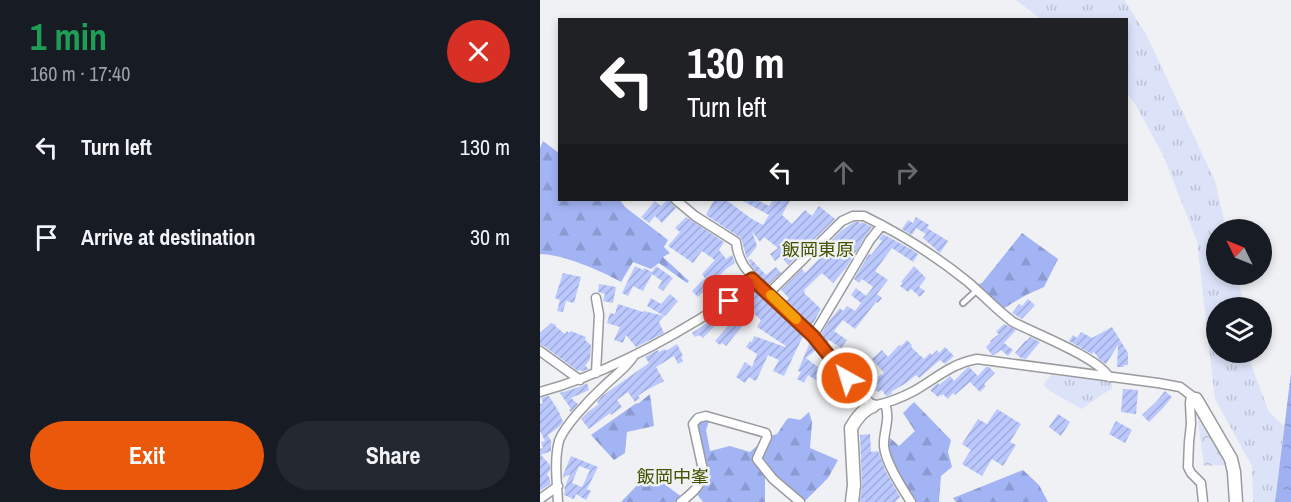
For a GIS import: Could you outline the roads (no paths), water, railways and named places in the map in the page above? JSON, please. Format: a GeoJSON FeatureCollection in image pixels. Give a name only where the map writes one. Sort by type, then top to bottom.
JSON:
{"type":"FeatureCollection","features":[{"type":"Feature","properties":{"kind":"main road"},"geometry":{"type":"LineString","coordinates":[[1193,397],[1231,459],[1236,502]]}},
{"type":"Feature","properties":{"kind":"main road"},"geometry":{"type":"LineString","coordinates":[[852,502],[854,485],[851,428],[868,408],[879,405]]}},
{"type":"Feature","properties":{"kind":"street"},"geometry":{"type":"LineString","coordinates":[[677,201],[694,216],[736,242],[740,257],[752,279],[813,336],[852,384],[888,411],[885,453],[888,463],[911,502]]}},
{"type":"Feature","properties":{"kind":"street"},"geometry":{"type":"LineString","coordinates":[[769,293],[842,221],[853,216],[861,216],[882,225],[925,250],[968,282],[1013,322],[1084,357],[1103,369],[1109,377]]}},
{"type":"Feature","properties":{"kind":"street"},"geometry":{"type":"LineString","coordinates":[[813,336],[870,240],[882,225]]}},
{"type":"Feature","properties":{"kind":"street"},"geometry":{"type":"LineString","coordinates":[[540,392],[580,380],[678,333],[729,301],[752,279]]}},
{"type":"Feature","properties":{"kind":"street"},"geometry":{"type":"LineString","coordinates":[[596,298],[599,315],[596,373]]}},
{"type":"Feature","properties":{"kind":"street"},"geometry":{"type":"LineString","coordinates":[[540,351],[580,380]]}},
{"type":"Feature","properties":{"kind":"street"},"geometry":{"type":"LineString","coordinates":[[558,502],[559,441],[577,415],[635,354]]}},
{"type":"Feature","properties":{"kind":"street"},"geometry":{"type":"LineString","coordinates":[[879,405],[913,391],[960,363],[977,359],[1180,387],[1193,397],[1190,403],[1188,467],[1201,483],[1203,502]]}},
{"type":"Feature","properties":{"kind":"street"},"geometry":{"type":"LineString","coordinates":[[681,502],[697,487],[702,478],[703,470],[693,424],[698,418],[706,416],[766,433],[767,437],[757,459],[773,479],[800,502]]}},
{"type":"Feature","properties":{"kind":"street"},"geometry":{"type":"LineString","coordinates":[[540,499],[558,486]]}},
{"type":"Feature","properties":{"kind":"lane"},"geometry":{"type":"LineString","coordinates":[[963,303],[977,290]]}},
{"type":"Feature","properties":{"kind":"water"},"geometry":{"type":"Polygon","coordinates":[[[1291,373],[1291,502],[1275,502],[1291,373]]]}},
{"type":"Feature","properties":{"kind":"district","name":"飯岡東原"},"geometry":{"type":"Point","coordinates":[818,250]}},
{"type":"Feature","properties":{"kind":"district","name":"飯岡中峯"},"geometry":{"type":"Point","coordinates":[673,477]}}]}
